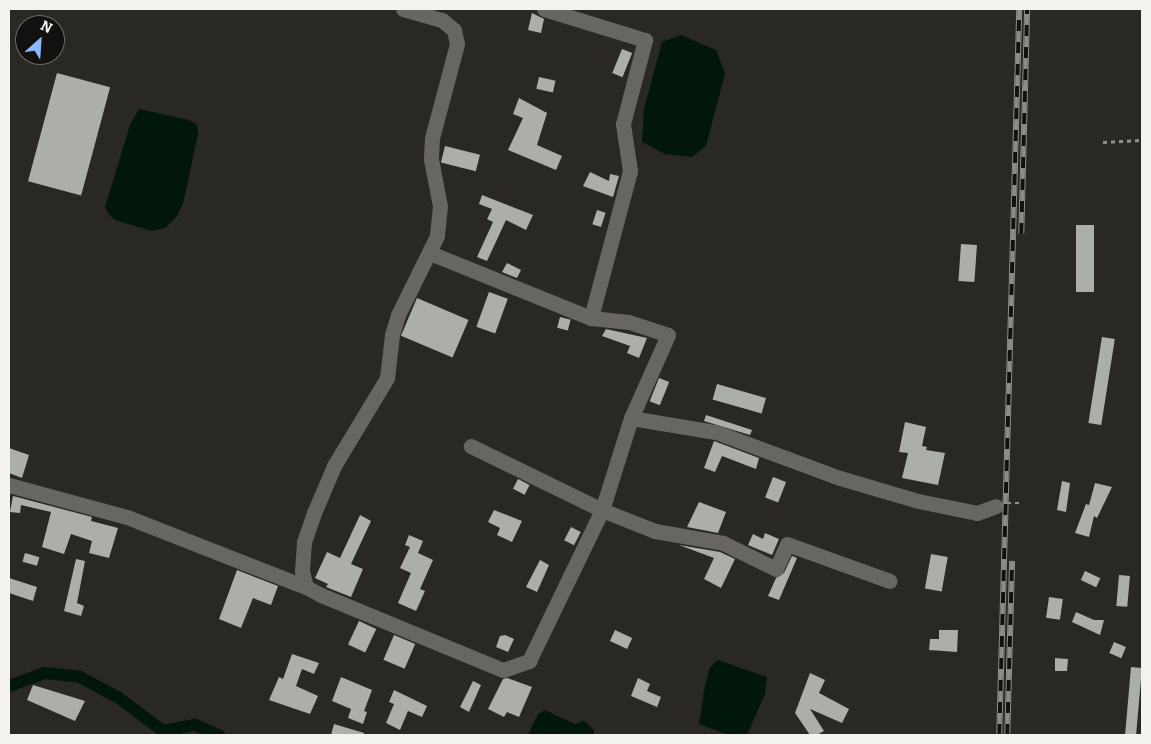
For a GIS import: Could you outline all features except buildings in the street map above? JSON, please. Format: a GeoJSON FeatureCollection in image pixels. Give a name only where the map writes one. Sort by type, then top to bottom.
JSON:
{"type":"FeatureCollection","features":[{"type":"Feature","properties":{"kind":"street"},"geometry":{"type":"LineString","coordinates":[[306,587],[302,572],[304,542],[314,513],[334,466],[387,378],[392,334],[398,315],[437,236],[440,206],[432,159],[432,138],[457,44],[454,30],[442,20],[404,9]]}},
{"type":"Feature","properties":{"kind":"street"},"geometry":{"type":"LineString","coordinates":[[544,9],[646,40],[623,124],[630,171],[591,318]]}},
{"type":"Feature","properties":{"kind":"street"},"geometry":{"type":"LineString","coordinates":[[9,485],[127,517],[306,587],[503,670],[529,661],[602,510],[632,418],[668,335],[630,322],[591,318],[430,253]]}},
{"type":"Feature","properties":{"kind":"street"},"geometry":{"type":"LineString","coordinates":[[632,418],[716,432],[840,478],[918,501],[977,514],[996,506]]}},
{"type":"Feature","properties":{"kind":"street"},"geometry":{"type":"LineString","coordinates":[[471,446],[602,510],[654,531],[724,544],[776,569],[787,544],[890,581]]}},
{"type":"Feature","properties":{"kind":"path"},"geometry":{"type":"LineString","coordinates":[[1103,142],[1142,140]]}},
{"type":"Feature","properties":{"kind":"shaded area"},"geometry":{"type":"Polygon","coordinates":[[[681,35],[716,50],[725,73],[706,146],[692,157],[665,154],[642,142],[644,109],[662,42],[681,35]]]}},
{"type":"Feature","properties":{"kind":"shaded area"},"geometry":{"type":"Polygon","coordinates":[[[139,109],[189,120],[197,125],[198,134],[183,204],[176,218],[165,228],[152,231],[118,221],[110,216],[105,207],[130,125],[139,109]]]}},
{"type":"Feature","properties":{"kind":"shaded area"},"geometry":{"type":"Polygon","coordinates":[[[718,660],[767,677],[765,694],[747,735],[728,735],[699,724],[710,667],[718,660]]]}},
{"type":"Feature","properties":{"kind":"shaded area"},"geometry":{"type":"Polygon","coordinates":[[[545,710],[575,724],[584,721],[594,730],[594,735],[528,735],[538,714],[545,710]]]}},
{"type":"Feature","properties":{"kind":"waterway"},"geometry":{"type":"LineString","coordinates":[[9,686],[44,673],[80,677],[119,698],[163,731],[195,725],[219,735]]}},
{"type":"Feature","properties":{"kind":"railway"},"geometry":{"type":"LineString","coordinates":[[999,735],[1019,9]]}},
{"type":"Feature","properties":{"kind":"railway"},"geometry":{"type":"LineString","coordinates":[[1021,234],[1027,9]]}},
{"type":"Feature","properties":{"kind":"railway"},"geometry":{"type":"LineString","coordinates":[[1007,735],[1012,561]]}}]}
